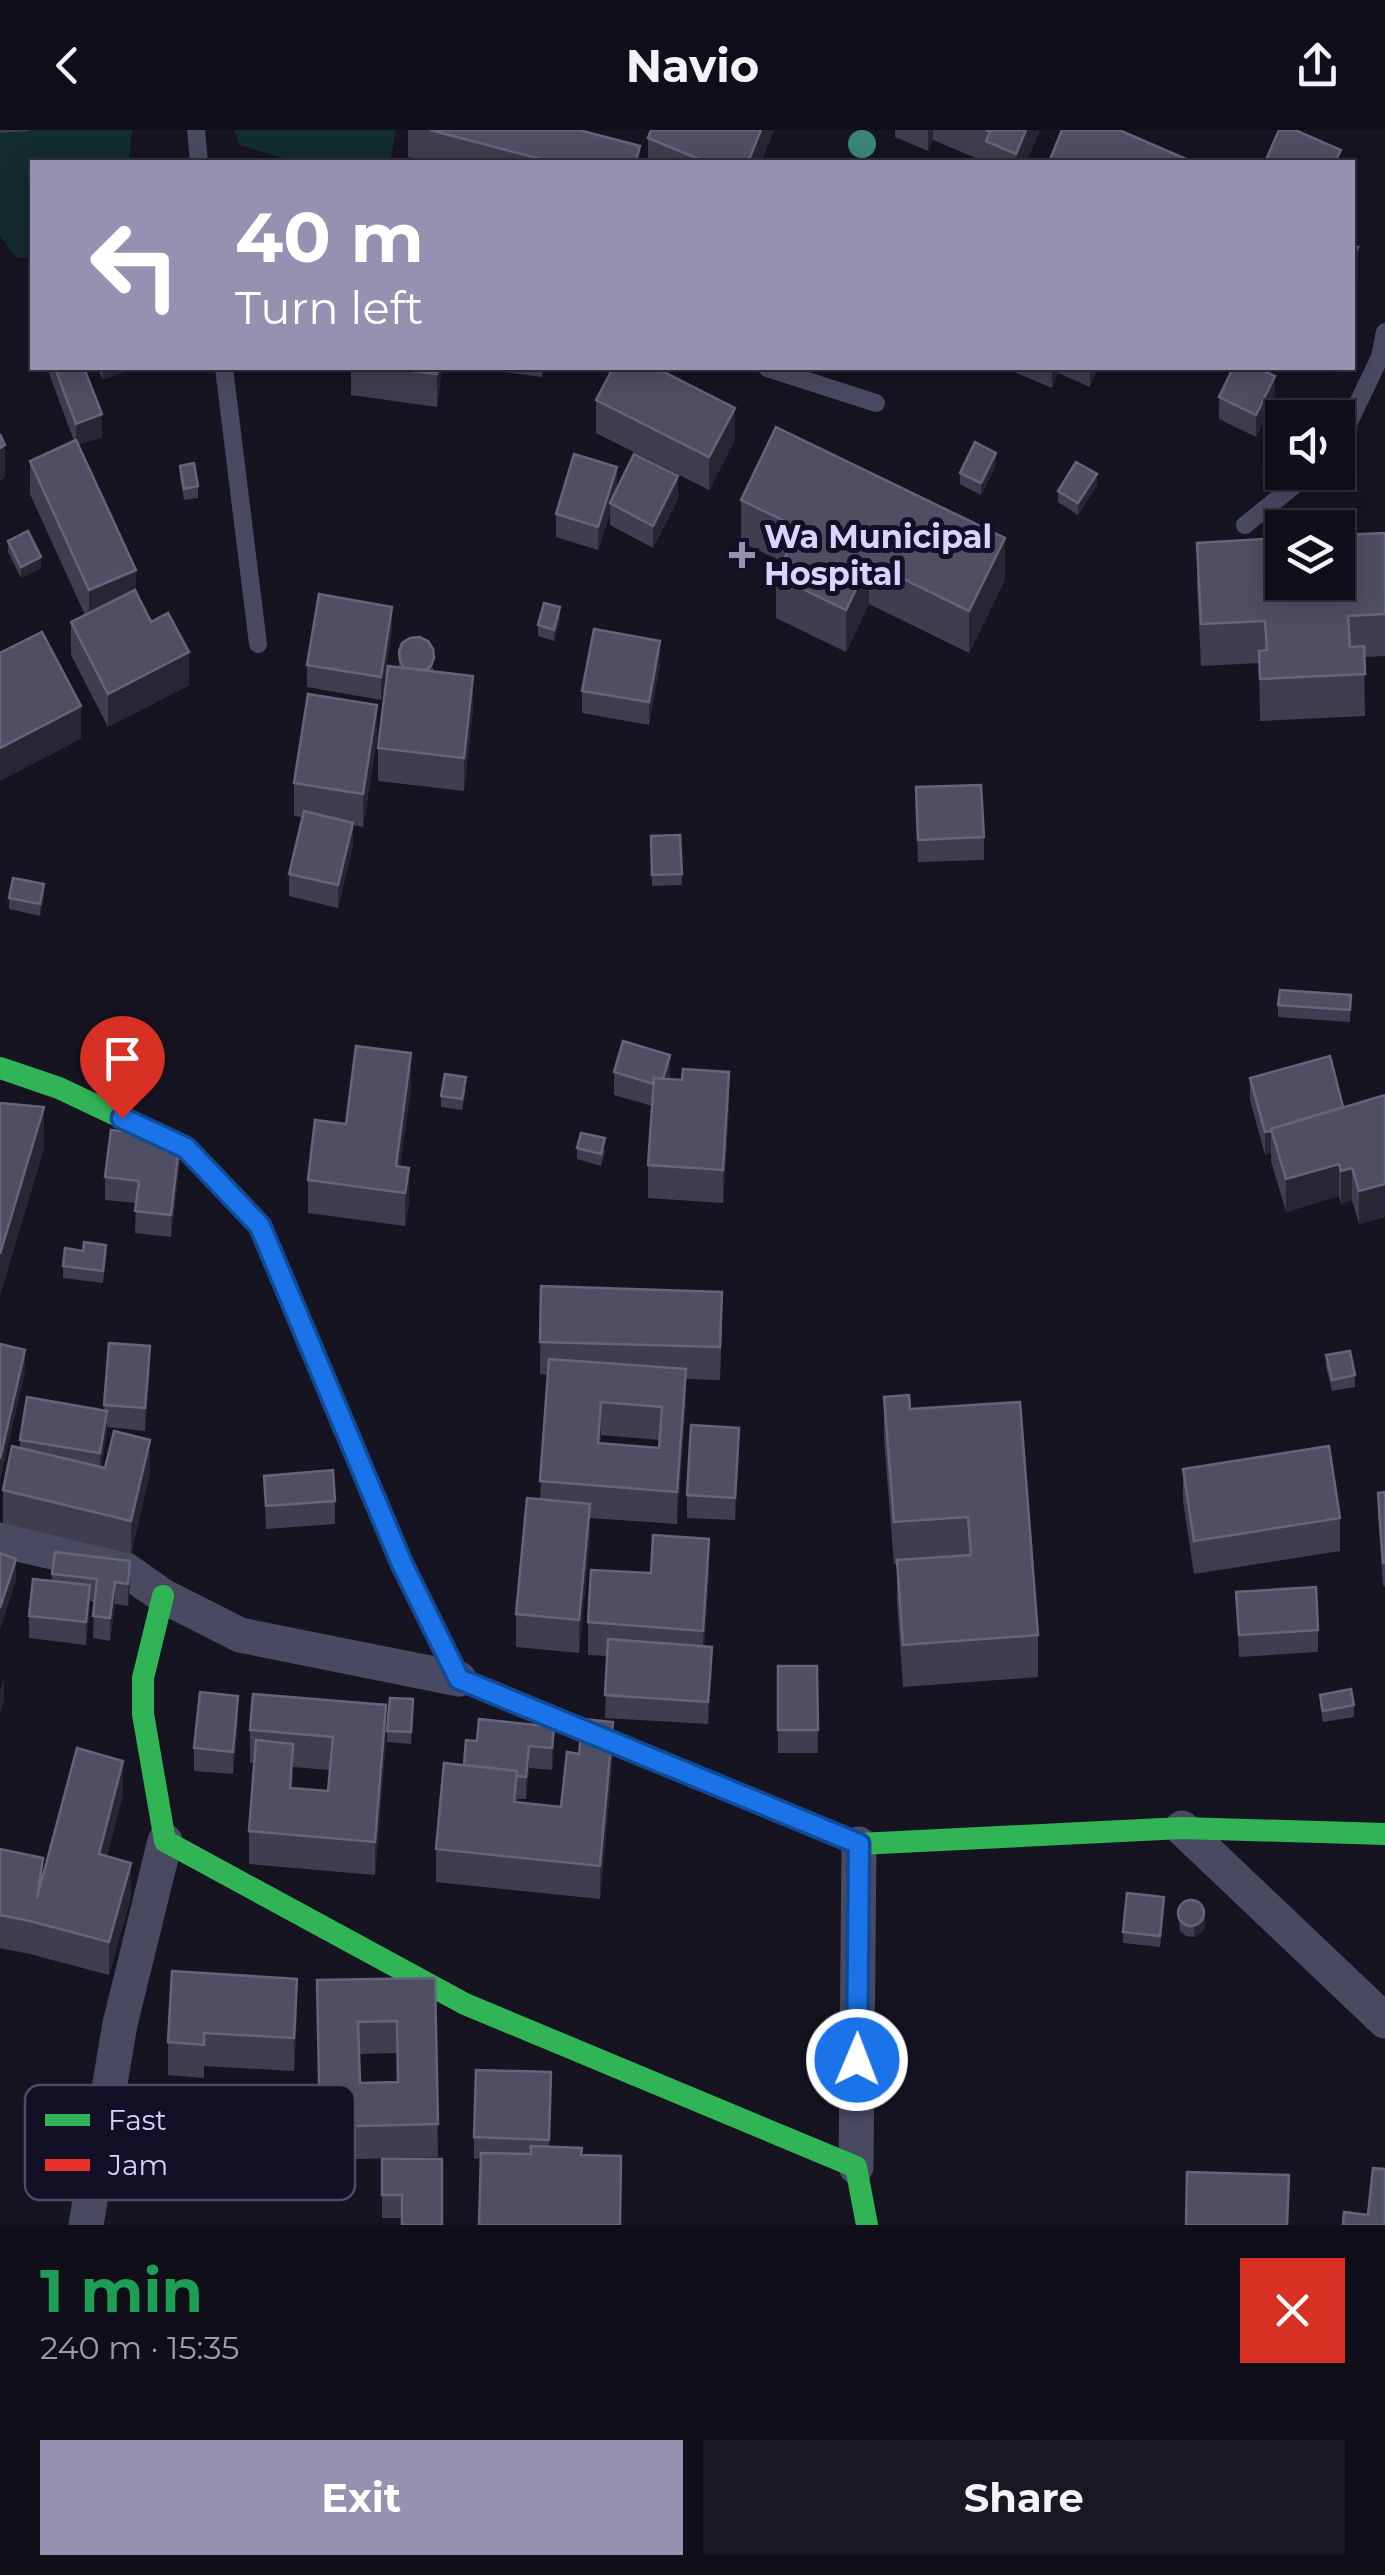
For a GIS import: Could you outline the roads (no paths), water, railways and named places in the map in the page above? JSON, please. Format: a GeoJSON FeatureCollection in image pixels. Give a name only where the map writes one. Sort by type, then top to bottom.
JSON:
{"type":"FeatureCollection","features":[{"type":"Feature","properties":{"kind":"street"},"geometry":{"type":"LineString","coordinates":[[0,1068],[59,1088],[186,1148],[260,1226],[402,1564],[459,1679]]}},
{"type":"Feature","properties":{"kind":"street"},"geometry":{"type":"LineString","coordinates":[[0,1540],[123,1568],[163,1596],[240,1635],[459,1679],[859,1844],[1182,1828],[1385,1834]]}},
{"type":"Feature","properties":{"kind":"street"},"geometry":{"type":"LineString","coordinates":[[110,2085],[120,2024],[165,1841],[143,1714],[142,1678],[163,1596]]}},
{"type":"Feature","properties":{"kind":"street"},"geometry":{"type":"LineString","coordinates":[[1182,1828],[1385,2022]]}},
{"type":"Feature","properties":{"kind":"street"},"geometry":{"type":"LineString","coordinates":[[165,1841],[465,2004],[856,2167]]}},
{"type":"Feature","properties":{"kind":"street"},"geometry":{"type":"LineString","coordinates":[[859,1844],[856,2167],[867,2225]]}},
{"type":"Feature","properties":{"kind":"street"},"geometry":{"type":"LineString","coordinates":[[86,2225],[90,2200]]}},
{"type":"Feature","properties":{"kind":"lane"},"geometry":{"type":"LineString","coordinates":[[196,130],[199,160]]}},
{"type":"Feature","properties":{"kind":"lane"},"geometry":{"type":"LineString","coordinates":[[1355,411],[1382,358],[1385,332]]}},
{"type":"Feature","properties":{"kind":"lane"},"geometry":{"type":"LineString","coordinates":[[224,370],[258,644]]}},
{"type":"Feature","properties":{"kind":"lane"},"geometry":{"type":"LineString","coordinates":[[773,370],[876,403]]}},
{"type":"Feature","properties":{"kind":"lane"},"geometry":{"type":"LineString","coordinates":[[1244,525],[1288,490]]}},
{"type":"Feature","properties":{"kind":"place","name":"Wa Municipal Hospital"},"geometry":{"type":"Point","coordinates":[742,555]}}]}
